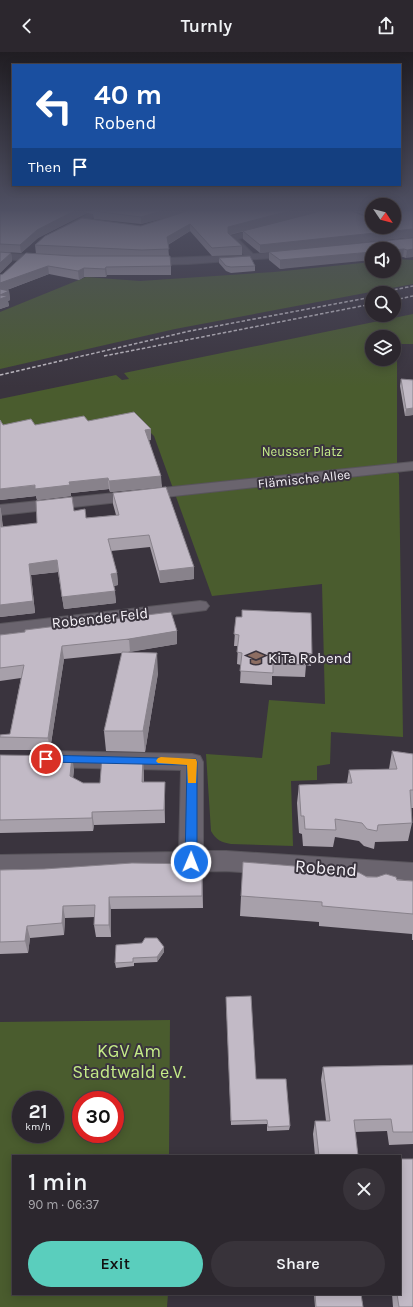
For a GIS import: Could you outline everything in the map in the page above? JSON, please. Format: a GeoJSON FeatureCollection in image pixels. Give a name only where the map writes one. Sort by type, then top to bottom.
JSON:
{"type":"FeatureCollection","features":[{"type":"Feature","properties":{"kind":"street","name":"Flämische Allee"},"geometry":{"type":"LineString","coordinates":[[0,510],[413,466]]}},
{"type":"Feature","properties":{"kind":"street","name":"Robender Feld"},"geometry":{"type":"LineString","coordinates":[[0,630],[200,606]]}},
{"type":"Feature","properties":{"kind":"street"},"geometry":{"type":"LineString","coordinates":[[24,758],[192,762],[191,862]]}},
{"type":"Feature","properties":{"kind":"street","name":"Robend"},"geometry":{"type":"LineString","coordinates":[[0,865],[243,862],[413,873]]}},
{"type":"Feature","properties":{"kind":"green space"},"geometry":{"type":"Polygon","coordinates":[[[298,270],[365,270],[365,278],[401,278],[401,270],[413,270],[413,284],[401,286],[365,286],[365,293],[175,329],[0,369],[0,312],[86,277],[140,281],[298,270]]]}},
{"type":"Feature","properties":{"kind":"green space","name":"Neusser Platz"},"geometry":{"type":"Polygon","coordinates":[[[413,314],[413,344],[401,344],[401,330],[365,330],[365,366],[397,366],[397,472],[399,474],[403,737],[331,732],[330,764],[317,766],[317,780],[291,781],[293,846],[231,844],[215,837],[211,831],[206,754],[262,758],[269,700],[325,704],[322,584],[212,596],[154,436],[151,433],[13,433],[0,429],[0,399],[116,375],[122,380],[129,379],[124,373],[374,322],[401,322],[401,316],[413,314]]]}},
{"type":"Feature","properties":{"kind":"green space","name":"KGV Am Stadtwald e.V."},"geometry":{"type":"Polygon","coordinates":[[[170,1020],[169,1155],[12,1155],[12,1295],[168,1295],[167,1307],[0,1307],[0,1022],[170,1020]]]}},
{"type":"Feature","properties":{"kind":"building"},"geometry":{"type":"Polygon","coordinates":[[[8,270],[38,270],[0,283],[0,275],[8,270]]]}},
{"type":"Feature","properties":{"kind":"building"},"geometry":{"type":"Polygon","coordinates":[[[0,289],[9,291],[0,295],[0,289]]]}},
{"type":"Feature","properties":{"kind":"building"},"geometry":{"type":"Polygon","coordinates":[[[0,295],[8,296],[0,299],[0,295]]]}},
{"type":"Feature","properties":{"kind":"building"},"geometry":{"type":"Polygon","coordinates":[[[401,379],[413,380],[413,408],[406,409],[401,379]]]}},
{"type":"Feature","properties":{"kind":"building"},"geometry":{"type":"Polygon","coordinates":[[[134,412],[151,429],[145,430],[161,476],[109,481],[108,478],[69,482],[70,485],[35,489],[35,485],[0,489],[0,420],[3,425],[31,419],[35,425],[84,416],[88,421],[134,412]]]}},
{"type":"Feature","properties":{"kind":"building"},"geometry":{"type":"Polygon","coordinates":[[[166,487],[194,567],[159,571],[149,535],[108,539],[117,573],[111,574],[115,591],[62,597],[57,560],[29,564],[33,601],[0,605],[0,508],[1,527],[37,523],[36,501],[72,497],[74,511],[85,509],[86,518],[119,515],[113,493],[166,487]]]}},
{"type":"Feature","properties":{"kind":"building"},"geometry":{"type":"Polygon","coordinates":[[[242,610],[311,613],[312,654],[306,653],[306,665],[273,664],[273,673],[240,671],[242,653],[237,652],[239,635],[234,634],[236,617],[242,617],[242,610]]]}},
{"type":"Feature","properties":{"kind":"building"},"geometry":{"type":"Polygon","coordinates":[[[171,612],[177,631],[129,639],[62,646],[48,738],[0,737],[0,735],[10,734],[24,665],[0,668],[0,635],[25,632],[25,630],[171,612]]]}},
{"type":"Feature","properties":{"kind":"building"},"geometry":{"type":"Polygon","coordinates":[[[122,652],[157,653],[143,731],[104,731],[122,652]]]}},
{"type":"Feature","properties":{"kind":"building"},"geometry":{"type":"Polygon","coordinates":[[[392,751],[413,754],[413,790],[410,790],[412,823],[378,825],[377,831],[367,829],[362,823],[335,819],[336,830],[305,829],[304,816],[301,816],[299,785],[352,783],[349,770],[397,769],[392,751]]]}},
{"type":"Feature","properties":{"kind":"building"},"geometry":{"type":"Polygon","coordinates":[[[0,755],[72,756],[70,776],[83,783],[100,783],[102,757],[143,758],[142,782],[165,782],[164,810],[92,812],[92,818],[0,820],[0,755]]]}},
{"type":"Feature","properties":{"kind":"building"},"geometry":{"type":"Polygon","coordinates":[[[243,862],[307,867],[306,872],[339,874],[358,872],[367,877],[377,877],[386,874],[396,877],[397,880],[413,881],[413,914],[322,906],[322,902],[241,896],[243,862]]]}},
{"type":"Feature","properties":{"kind":"building"},"geometry":{"type":"Polygon","coordinates":[[[132,863],[202,864],[202,896],[109,897],[109,925],[94,925],[95,905],[63,906],[62,923],[27,926],[25,941],[0,942],[0,870],[44,869],[132,863]]]}},
{"type":"Feature","properties":{"kind":"building"},"geometry":{"type":"Polygon","coordinates":[[[145,938],[157,938],[164,947],[157,957],[133,958],[133,962],[115,963],[116,945],[142,943],[145,938]]]}},
{"type":"Feature","properties":{"kind":"building"},"geometry":{"type":"Polygon","coordinates":[[[251,996],[256,1079],[286,1079],[290,1126],[268,1127],[267,1120],[231,1121],[226,997],[251,996]]]}},
{"type":"Feature","properties":{"kind":"building"},"geometry":{"type":"Polygon","coordinates":[[[413,1065],[413,1132],[393,1132],[391,1119],[354,1120],[358,1155],[319,1155],[315,1121],[330,1121],[323,1067],[413,1065]]]}},
{"type":"Feature","properties":{"kind":"building"},"geometry":{"type":"Polygon","coordinates":[[[401,1159],[413,1159],[413,1307],[399,1307],[397,1295],[401,1295],[401,1159]]]}},
{"type":"Feature","properties":{"kind":"building"},"geometry":{"type":"Polygon","coordinates":[[[315,1295],[361,1295],[363,1307],[316,1307],[315,1295]]]}},
{"type":"Feature","properties":{"kind":"railway"},"geometry":{"type":"LineString","coordinates":[[401,288],[413,286]]}},
{"type":"Feature","properties":{"kind":"railway"},"geometry":{"type":"LineString","coordinates":[[401,299],[413,296]]}},
{"type":"Feature","properties":{"kind":"railway"},"geometry":{"type":"LineString","coordinates":[[0,375],[190,331],[365,298]]}},
{"type":"Feature","properties":{"kind":"railway"},"geometry":{"type":"LineString","coordinates":[[104,356],[365,305]]}},
{"type":"Feature","properties":{"kind":"slow traffic"},"geometry":{"type":"LineString","coordinates":[[161,761],[192,762],[192,780]]}},
{"type":"Feature","properties":{"kind":"place","name":"KiTa Robend"},"geometry":{"type":"Point","coordinates":[256,658]}},
{"type":"Feature","properties":{"kind":"route"},"geometry":{"type":"LineString","coordinates":[[46,759],[192,762],[191,862]]}}]}
